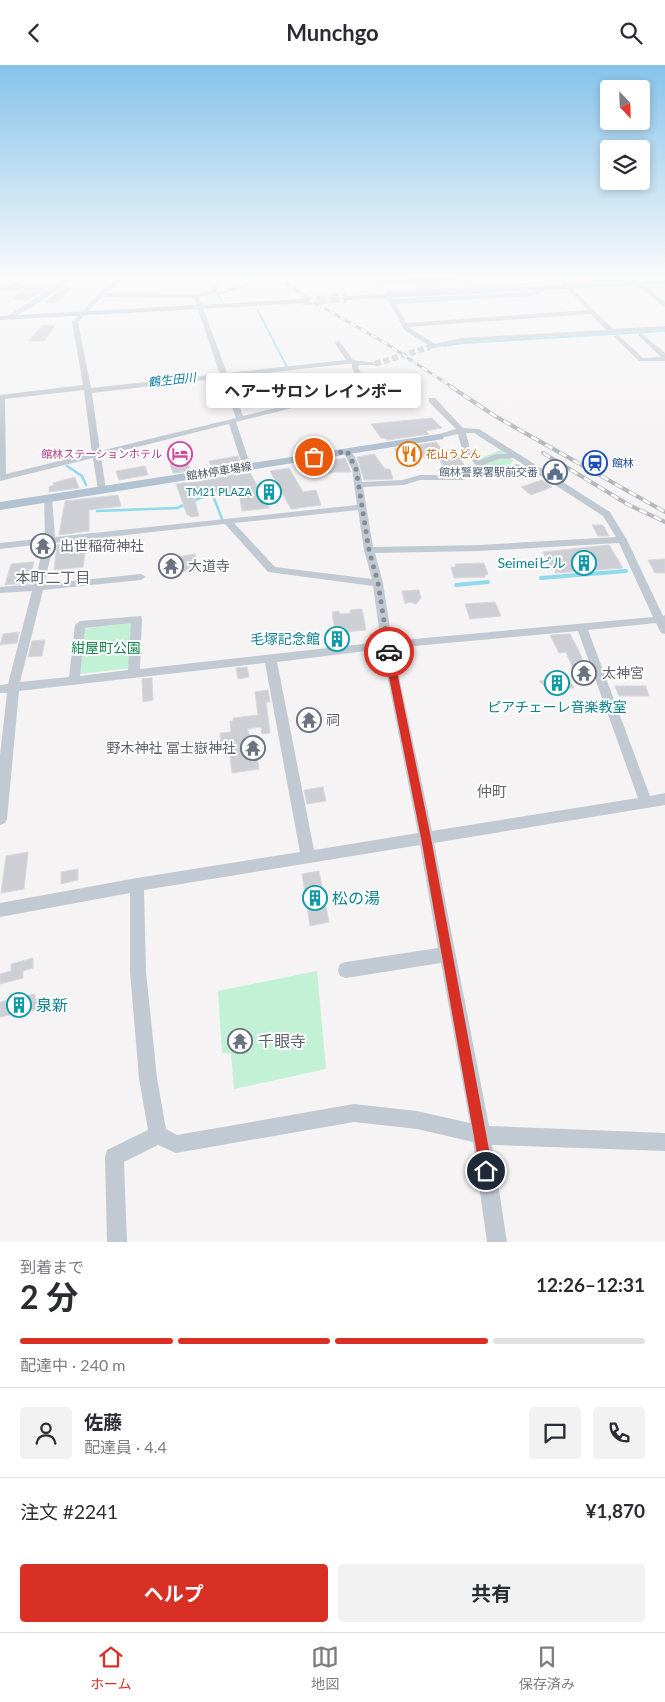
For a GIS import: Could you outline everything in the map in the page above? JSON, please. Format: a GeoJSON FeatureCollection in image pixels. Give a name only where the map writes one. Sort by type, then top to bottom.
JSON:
{"type":"FeatureCollection","features":[{"type":"Feature","properties":{"kind":"main road","name":"館林停車場線"},"geometry":{"type":"LineString","coordinates":[[0,506],[439,437]]}},
{"type":"Feature","properties":{"kind":"street"},"geometry":{"type":"LineString","coordinates":[[77,333],[102,490]]}},
{"type":"Feature","properties":{"kind":"street"},"geometry":{"type":"LineString","coordinates":[[209,333],[230,390],[247,467]]}},
{"type":"Feature","properties":{"kind":"street"},"geometry":{"type":"LineString","coordinates":[[409,333],[432,347],[460,340],[596,333]]}},
{"type":"Feature","properties":{"kind":"street"},"geometry":{"type":"LineString","coordinates":[[539,333],[542,336]]}},
{"type":"Feature","properties":{"kind":"street"},"geometry":{"type":"LineString","coordinates":[[665,333],[616,336],[641,360],[665,358]]}},
{"type":"Feature","properties":{"kind":"street"},"geometry":{"type":"LineString","coordinates":[[641,335],[665,358]]}},
{"type":"Feature","properties":{"kind":"street"},"geometry":{"type":"LineString","coordinates":[[338,343],[352,361],[375,401],[330,399],[308,402],[97,456],[1,478],[0,398],[352,361],[375,363]]}},
{"type":"Feature","properties":{"kind":"street"},"geometry":{"type":"LineString","coordinates":[[248,373],[253,387]]}},
{"type":"Feature","properties":{"kind":"street"},"geometry":{"type":"LineString","coordinates":[[230,390],[298,385]]}},
{"type":"Feature","properties":{"kind":"street"},"geometry":{"type":"LineString","coordinates":[[432,400],[461,430],[464,445]]}},
{"type":"Feature","properties":{"kind":"street"},"geometry":{"type":"LineString","coordinates":[[439,437],[461,430],[476,431],[507,449],[516,465],[514,467]]}},
{"type":"Feature","properties":{"kind":"street"},"geometry":{"type":"LineString","coordinates":[[439,437],[456,438],[464,445],[474,459],[483,466],[498,473],[514,467],[531,469],[545,474]]}},
{"type":"Feature","properties":{"kind":"street"},"geometry":{"type":"LineString","coordinates":[[347,451],[356,469],[369,550],[378,583],[387,645],[426,838],[481,1135],[497,1242]]}},
{"type":"Feature","properties":{"kind":"street"},"geometry":{"type":"LineString","coordinates":[[0,689],[387,645],[663,623],[607,514],[545,474],[512,457],[497,456],[473,476],[450,478],[438,476],[410,479],[404,482],[359,485]]}},
{"type":"Feature","properties":{"kind":"street"},"geometry":{"type":"LineString","coordinates":[[0,819],[13,687],[50,541],[48,498]]}},
{"type":"Feature","properties":{"kind":"street"},"geometry":{"type":"LineString","coordinates":[[0,546],[362,507]]}},
{"type":"Feature","properties":{"kind":"street"},"geometry":{"type":"LineString","coordinates":[[227,521],[272,570],[378,583]]}},
{"type":"Feature","properties":{"kind":"street"},"geometry":{"type":"LineString","coordinates":[[369,550],[480,549],[622,540]]}},
{"type":"Feature","properties":{"kind":"street"},"geometry":{"type":"LineString","coordinates":[[0,589],[38,588],[140,577]]}},
{"type":"Feature","properties":{"kind":"street"},"geometry":{"type":"LineString","coordinates":[[74,680],[80,625],[136,619],[134,673]]}},
{"type":"Feature","properties":{"kind":"street"},"geometry":{"type":"LineString","coordinates":[[582,628],[646,801]]}},
{"type":"Feature","properties":{"kind":"street"},"geometry":{"type":"LineString","coordinates":[[270,657],[308,857]]}},
{"type":"Feature","properties":{"kind":"street"},"geometry":{"type":"LineString","coordinates":[[0,910],[137,885],[665,799]]}},
{"type":"Feature","properties":{"kind":"street"},"geometry":{"type":"LineString","coordinates":[[137,885],[138,972],[148,1077],[158,1135]]}},
{"type":"Feature","properties":{"kind":"street"},"geometry":{"type":"LineString","coordinates":[[346,970],[447,954]]}},
{"type":"Feature","properties":{"kind":"street"},"geometry":{"type":"LineString","coordinates":[[158,1135],[176,1144],[354,1113],[418,1120],[481,1135],[665,1143]]}},
{"type":"Feature","properties":{"kind":"street"},"geometry":{"type":"LineString","coordinates":[[117,1242],[114,1157],[158,1135]]}},
{"type":"Feature","properties":{"kind":"green space"},"geometry":{"type":"Polygon","coordinates":[[[501,450],[513,460],[511,464],[493,468],[485,466],[478,459],[501,450]]]}},
{"type":"Feature","properties":{"kind":"green space","name":"紺屋町公園"},"geometry":{"type":"Polygon","coordinates":[[[133,622],[131,668],[79,674],[83,629],[133,622]]]}},
{"type":"Feature","properties":{"kind":"green space"},"geometry":{"type":"Polygon","coordinates":[[[317,971],[326,1069],[234,1089],[231,1054],[222,1053],[218,991],[317,971]]]}},
{"type":"Feature","properties":{"kind":"building"},"geometry":{"type":"Polygon","coordinates":[[[36,333],[50,333],[44,341],[29,341],[36,333]]]}},
{"type":"Feature","properties":{"kind":"building"},"geometry":{"type":"Polygon","coordinates":[[[432,418],[442,428],[426,431],[429,434],[387,440],[381,438],[371,424],[432,418]]]}},
{"type":"Feature","properties":{"kind":"building"},"geometry":{"type":"Polygon","coordinates":[[[436,442],[443,450],[454,449],[468,471],[447,473],[437,455],[403,460],[394,449],[436,442]]]}},
{"type":"Feature","properties":{"kind":"building","name":"館林ステーションホテル"},"geometry":{"type":"Polygon","coordinates":[[[184,445],[190,460],[187,461],[191,471],[173,473],[170,464],[177,463],[170,447],[184,445]]]}},
{"type":"Feature","properties":{"kind":"building"},"geometry":{"type":"Polygon","coordinates":[[[374,454],[385,469],[390,469],[393,479],[364,480],[357,457],[374,454]]]}},
{"type":"Feature","properties":{"kind":"building"},"geometry":{"type":"Polygon","coordinates":[[[238,456],[240,463],[211,467],[209,461],[238,456]]]}},
{"type":"Feature","properties":{"kind":"building"},"geometry":{"type":"Polygon","coordinates":[[[345,458],[351,472],[335,472],[322,475],[315,464],[345,458]]]}},
{"type":"Feature","properties":{"kind":"building"},"geometry":{"type":"Polygon","coordinates":[[[145,466],[148,475],[119,480],[116,471],[145,466]]]}},
{"type":"Feature","properties":{"kind":"building"},"geometry":{"type":"Polygon","coordinates":[[[289,468],[303,492],[316,490],[321,505],[291,509],[270,471],[289,468]]]}},
{"type":"Feature","properties":{"kind":"building"},"geometry":{"type":"Polygon","coordinates":[[[250,473],[270,508],[242,511],[239,493],[218,496],[216,491],[194,497],[199,516],[191,517],[187,515],[176,484],[250,473]]]}},
{"type":"Feature","properties":{"kind":"building"},"geometry":{"type":"Polygon","coordinates":[[[75,477],[79,488],[49,492],[49,487],[54,485],[53,483],[75,477]]]}},
{"type":"Feature","properties":{"kind":"building"},"geometry":{"type":"Polygon","coordinates":[[[542,480],[552,487],[531,495],[521,487],[542,480]]]}},
{"type":"Feature","properties":{"kind":"building"},"geometry":{"type":"Polygon","coordinates":[[[118,495],[121,506],[89,510],[89,531],[59,535],[65,501],[118,495]]]}},
{"type":"Feature","properties":{"kind":"building"},"geometry":{"type":"Polygon","coordinates":[[[592,525],[603,525],[609,536],[598,536],[592,525]]]}},
{"type":"Feature","properties":{"kind":"building"},"geometry":{"type":"Polygon","coordinates":[[[89,541],[89,553],[85,553],[83,567],[54,570],[57,545],[89,541]]]}},
{"type":"Feature","properties":{"kind":"building","name":"Seimeiビル"},"geometry":{"type":"Polygon","coordinates":[[[609,545],[623,568],[556,573],[553,569],[550,569],[543,552],[609,545]]]}},
{"type":"Feature","properties":{"kind":"building"},"geometry":{"type":"Polygon","coordinates":[[[195,554],[197,570],[178,572],[177,557],[195,554]]]}},
{"type":"Feature","properties":{"kind":"building"},"geometry":{"type":"Polygon","coordinates":[[[665,559],[665,573],[655,573],[648,560],[665,559]]]}},
{"type":"Feature","properties":{"kind":"building"},"geometry":{"type":"Polygon","coordinates":[[[34,562],[29,583],[5,585],[11,564],[34,562]]]}},
{"type":"Feature","properties":{"kind":"building"},"geometry":{"type":"Polygon","coordinates":[[[484,563],[488,574],[485,577],[454,578],[451,567],[456,567],[455,564],[484,563]]]}},
{"type":"Feature","properties":{"kind":"building"},"geometry":{"type":"Polygon","coordinates":[[[419,590],[421,598],[416,604],[409,602],[405,604],[402,591],[419,590]]]}},
{"type":"Feature","properties":{"kind":"building"},"geometry":{"type":"Polygon","coordinates":[[[495,602],[501,616],[470,619],[465,604],[495,602]]]}},
{"type":"Feature","properties":{"kind":"building"},"geometry":{"type":"Polygon","coordinates":[[[362,609],[366,630],[344,632],[347,642],[337,643],[332,612],[339,611],[340,614],[351,613],[350,610],[362,609]]]}},
{"type":"Feature","properties":{"kind":"building"},"geometry":{"type":"Polygon","coordinates":[[[19,632],[17,643],[0,645],[3,634],[19,632]]]}},
{"type":"Feature","properties":{"kind":"building"},"geometry":{"type":"Polygon","coordinates":[[[570,634],[587,671],[574,671],[566,652],[559,653],[550,635],[570,634]]]}},
{"type":"Feature","properties":{"kind":"building"},"geometry":{"type":"Polygon","coordinates":[[[45,640],[42,656],[28,657],[32,641],[45,640]]]}},
{"type":"Feature","properties":{"kind":"building"},"geometry":{"type":"Polygon","coordinates":[[[247,667],[249,677],[238,679],[236,668],[247,667]]]}},
{"type":"Feature","properties":{"kind":"building"},"geometry":{"type":"Polygon","coordinates":[[[152,678],[153,700],[143,702],[142,679],[152,678]]]}},
{"type":"Feature","properties":{"kind":"building","name":"ピアチェーレ音楽教室"},"geometry":{"type":"Polygon","coordinates":[[[569,678],[574,688],[548,690],[539,681],[569,678]]]}},
{"type":"Feature","properties":{"kind":"building"},"geometry":{"type":"Polygon","coordinates":[[[615,686],[646,686],[649,696],[619,696],[615,686]]]}},
{"type":"Feature","properties":{"kind":"building"},"geometry":{"type":"Polygon","coordinates":[[[268,690],[270,702],[266,702],[270,733],[262,734],[261,727],[247,729],[256,751],[259,769],[232,773],[229,747],[221,748],[220,733],[231,732],[230,721],[233,721],[233,718],[258,715],[255,692],[268,690]]]}},
{"type":"Feature","properties":{"kind":"building"},"geometry":{"type":"Polygon","coordinates":[[[323,787],[326,801],[307,804],[304,790],[323,787]]]}},
{"type":"Feature","properties":{"kind":"building"},"geometry":{"type":"Polygon","coordinates":[[[28,852],[24,889],[1,893],[6,856],[28,852]]]}},
{"type":"Feature","properties":{"kind":"building"},"geometry":{"type":"Polygon","coordinates":[[[78,869],[78,880],[61,884],[61,872],[78,869]]]}},
{"type":"Feature","properties":{"kind":"building","name":"松の湯"},"geometry":{"type":"Polygon","coordinates":[[[319,871],[329,922],[310,926],[302,874],[319,871]]]}},
{"type":"Feature","properties":{"kind":"building"},"geometry":{"type":"Polygon","coordinates":[[[33,958],[33,968],[23,971],[23,978],[0,984],[0,974],[11,971],[11,964],[33,958]]]}},
{"type":"Feature","properties":{"kind":"building","name":"泉新"},"geometry":{"type":"Polygon","coordinates":[[[35,994],[35,999],[39,998],[39,1009],[0,1017],[0,1002],[35,994]]]}},
{"type":"Feature","properties":{"kind":"waterway"},"geometry":{"type":"LineString","coordinates":[[269,333],[287,367]]}},
{"type":"Feature","properties":{"kind":"waterway","name":"鶴生田川"},"geometry":{"type":"LineString","coordinates":[[444,346],[463,343],[633,333]]}},
{"type":"Feature","properties":{"kind":"waterway"},"geometry":{"type":"LineString","coordinates":[[67,466],[82,476],[86,485]]}},
{"type":"Feature","properties":{"kind":"waterway"},"geometry":{"type":"LineString","coordinates":[[97,511],[177,508],[212,493],[222,519]]}},
{"type":"Feature","properties":{"kind":"waterway"},"geometry":{"type":"LineString","coordinates":[[541,578],[626,571]]}},
{"type":"Feature","properties":{"kind":"waterway"},"geometry":{"type":"LineString","coordinates":[[456,585],[488,582]]}},
{"type":"Feature","properties":{"kind":"tunnel"},"geometry":{"type":"LineString","coordinates":[[375,364],[430,347]]}},
{"type":"Feature","properties":{"kind":"railway"},"geometry":{"type":"LineString","coordinates":[[368,333],[452,387]]}},
{"type":"Feature","properties":{"kind":"railway"},"geometry":{"type":"LineString","coordinates":[[450,386],[495,416],[665,512]]}},
{"type":"Feature","properties":{"kind":"railway"},"geometry":{"type":"LineString","coordinates":[[543,453],[629,505],[665,522]]}},
{"type":"Feature","properties":{"kind":"way so far"},"geometry":{"type":"LineString","coordinates":[[314,457],[347,451],[356,469],[369,550],[378,583],[389,652]]}},
{"type":"Feature","properties":{"kind":"place","name":"館林ステーションホテル"},"geometry":{"type":"Point","coordinates":[180,454]}},
{"type":"Feature","properties":{"kind":"place","name":"花山うどん"},"geometry":{"type":"Point","coordinates":[409,454]}},
{"type":"Feature","properties":{"kind":"place","name":"ヘアーサロン レインボー"},"geometry":{"type":"Point","coordinates":[314,457]}},
{"type":"Feature","properties":{"kind":"place","name":"館林"},"geometry":{"type":"Point","coordinates":[595,463]}},
{"type":"Feature","properties":{"kind":"place","name":"館林警察署駅前交番"},"geometry":{"type":"Point","coordinates":[555,472]}},
{"type":"Feature","properties":{"kind":"place","name":"TM21 PLAZA"},"geometry":{"type":"Point","coordinates":[269,492]}},
{"type":"Feature","properties":{"kind":"place","name":"出世稲荷神社"},"geometry":{"type":"Point","coordinates":[43,546]}},
{"type":"Feature","properties":{"kind":"place","name":"Seimeiビル"},"geometry":{"type":"Point","coordinates":[584,563]}},
{"type":"Feature","properties":{"kind":"place","name":"大道寺"},"geometry":{"type":"Point","coordinates":[171,566]}},
{"type":"Feature","properties":{"kind":"place","name":"毛塚記念館"},"geometry":{"type":"Point","coordinates":[337,639]}},
{"type":"Feature","properties":{"kind":"place","name":"太神宮"},"geometry":{"type":"Point","coordinates":[584,673]}},
{"type":"Feature","properties":{"kind":"place","name":"ピアチェーレ音楽教室"},"geometry":{"type":"Point","coordinates":[557,683]}},
{"type":"Feature","properties":{"kind":"place","name":"祠"},"geometry":{"type":"Point","coordinates":[309,720]}},
{"type":"Feature","properties":{"kind":"place","name":"野木神社 冨士嶽神社"},"geometry":{"type":"Point","coordinates":[253,748]}},
{"type":"Feature","properties":{"kind":"place","name":"松の湯"},"geometry":{"type":"Point","coordinates":[315,898]}},
{"type":"Feature","properties":{"kind":"place","name":"泉新"},"geometry":{"type":"Point","coordinates":[19,1005]}},
{"type":"Feature","properties":{"kind":"place","name":"千眼寺"},"geometry":{"type":"Point","coordinates":[240,1041]}},
{"type":"Feature","properties":{"kind":"district","name":"本町二丁目"},"geometry":{"type":"Point","coordinates":[53,578]}},
{"type":"Feature","properties":{"kind":"district","name":"仲町"},"geometry":{"type":"Point","coordinates":[492,792]}},
{"type":"Feature","properties":{"kind":"route"},"geometry":{"type":"LineString","coordinates":[[389,652],[426,838],[486,1171]]}}]}
